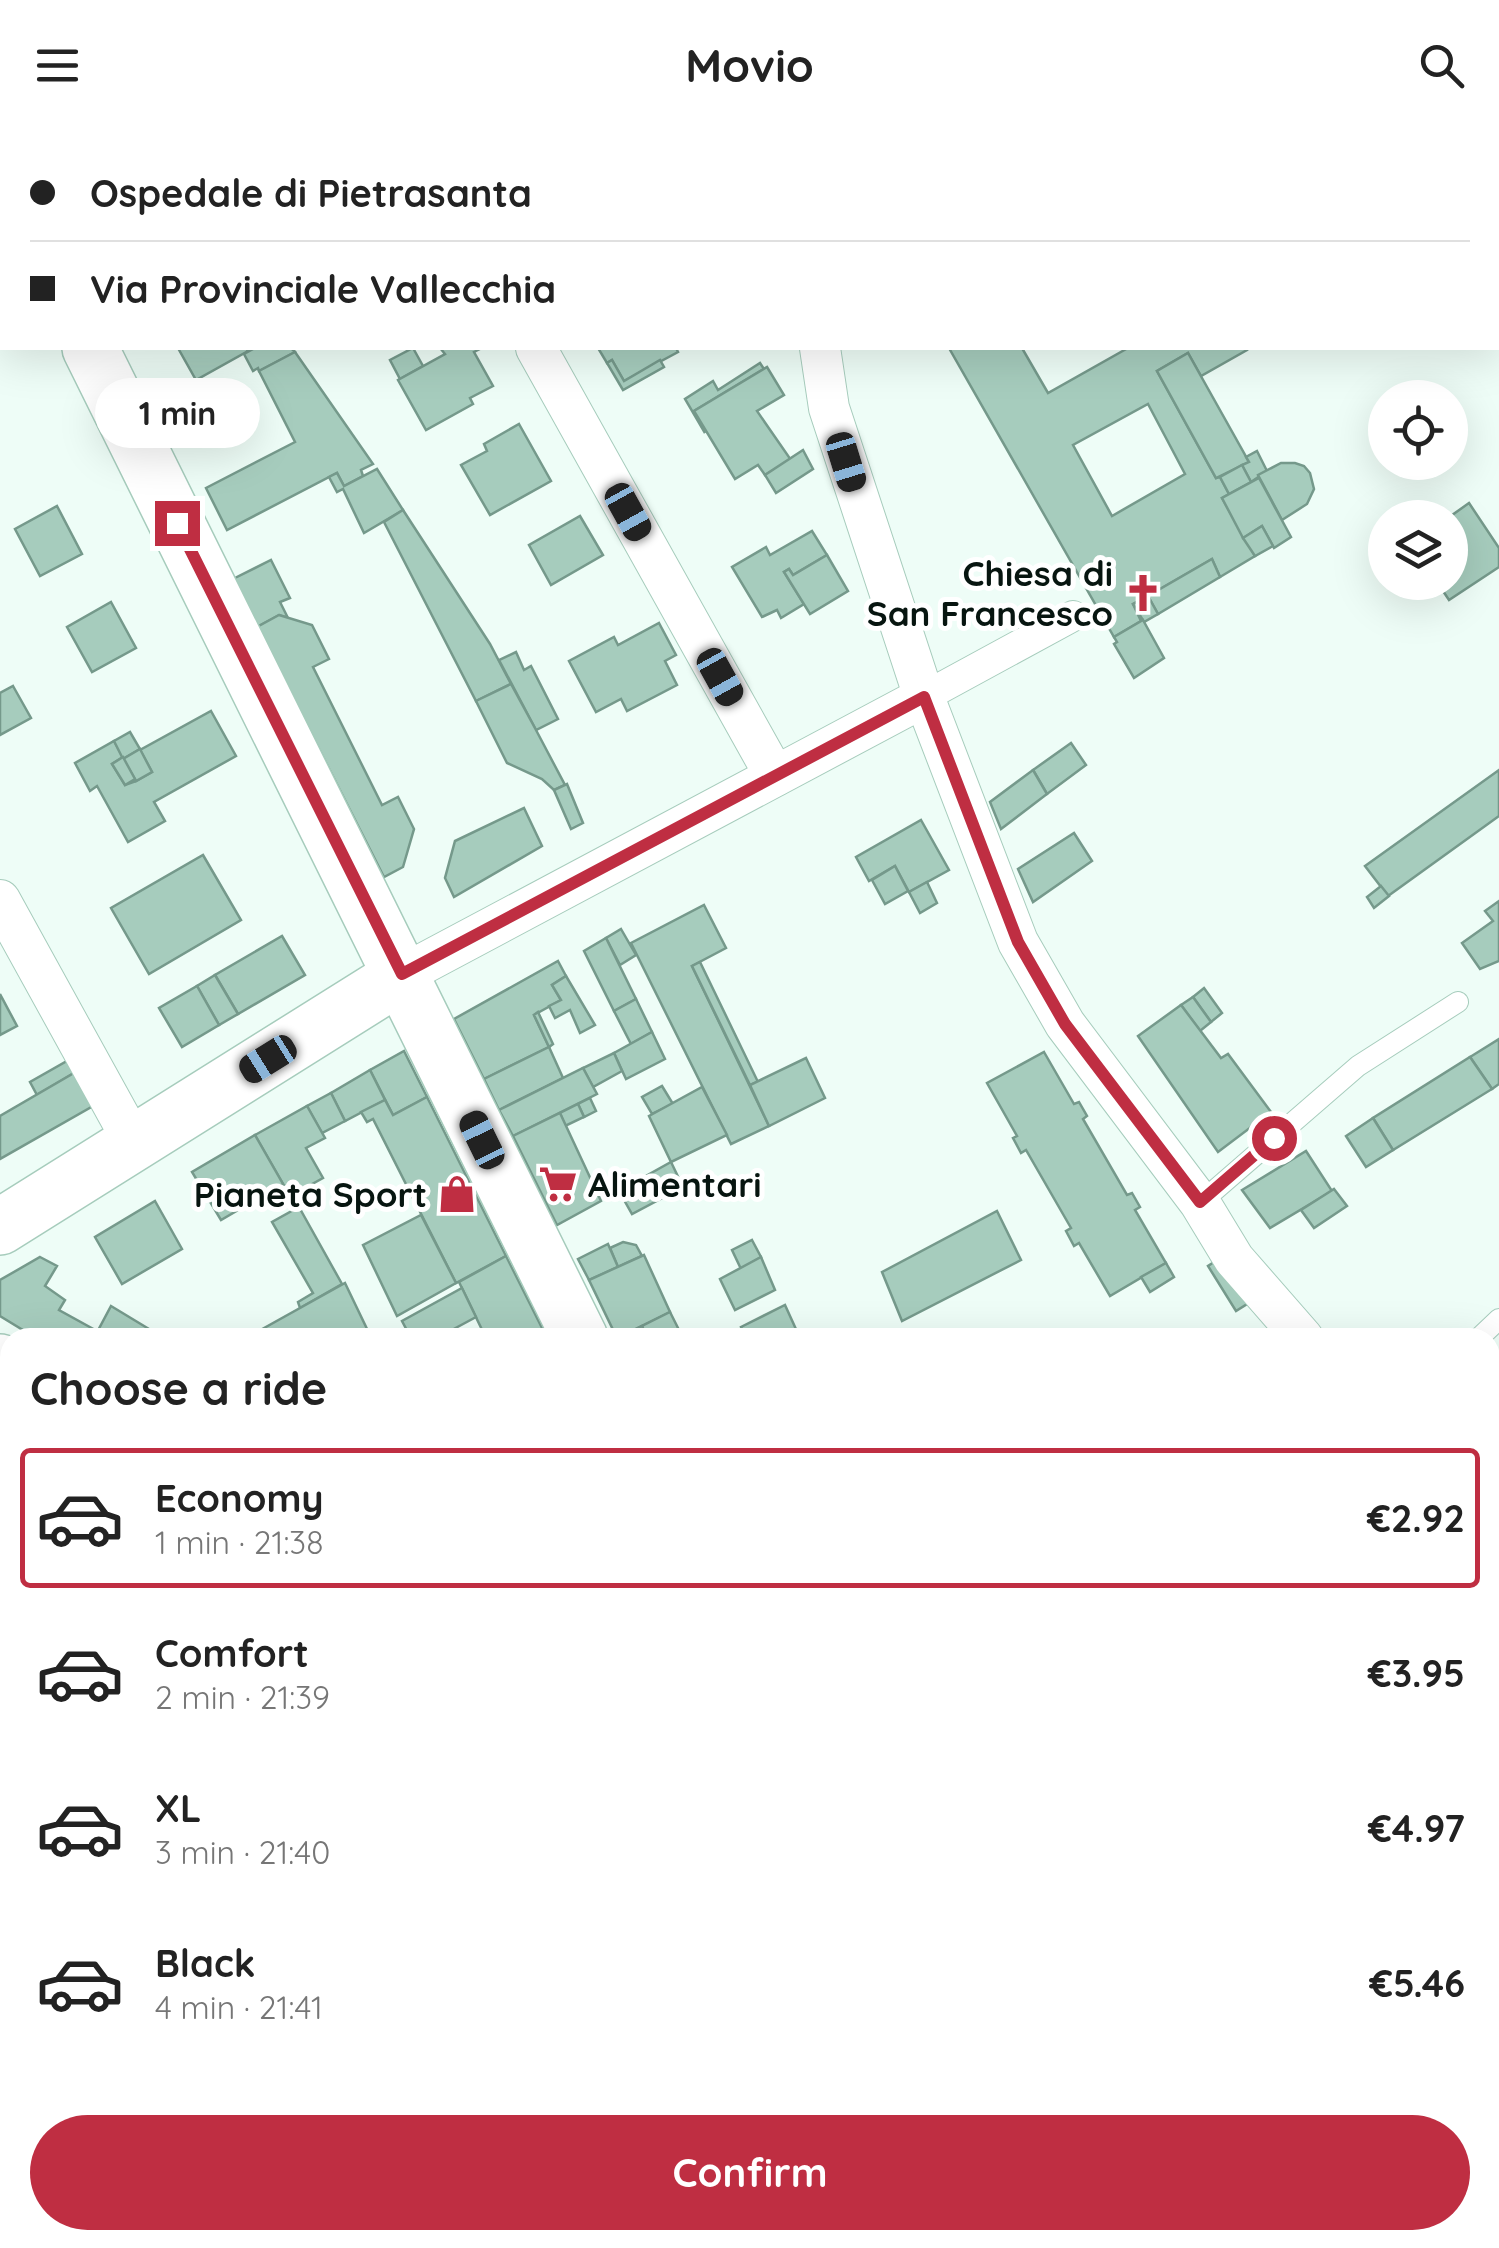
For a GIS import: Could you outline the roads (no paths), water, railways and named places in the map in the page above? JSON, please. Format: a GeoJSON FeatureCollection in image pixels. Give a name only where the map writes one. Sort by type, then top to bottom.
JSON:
{"type":"FeatureCollection","features":[{"type":"Feature","properties":{"kind":"main road"},"geometry":{"type":"LineString","coordinates":[[91,350],[575,1328]]}},
{"type":"Feature","properties":{"kind":"main road"},"geometry":{"type":"LineString","coordinates":[[0,1228],[402,974]]}},
{"type":"Feature","properties":{"kind":"street"},"geometry":{"type":"LineString","coordinates":[[537,350],[775,776]]}},
{"type":"Feature","properties":{"kind":"street"},"geometry":{"type":"LineString","coordinates":[[820,350],[829,408],[924,697],[1018,942],[1065,1024],[1200,1202],[1234,1260],[1294,1328]]}},
{"type":"Feature","properties":{"kind":"street"},"geometry":{"type":"LineString","coordinates":[[402,974],[1074,616]]}},
{"type":"Feature","properties":{"kind":"street"},"geometry":{"type":"LineString","coordinates":[[0,900],[134,1143]]}},
{"type":"Feature","properties":{"kind":"lane"},"geometry":{"type":"LineString","coordinates":[[1200,1202],[1358,1066],[1458,1002]]}},
{"type":"Feature","properties":{"kind":"place","name":"Chiesa di San Francesco"},"geometry":{"type":"Point","coordinates":[1143,593]}},
{"type":"Feature","properties":{"kind":"place","name":"Alimentari"},"geometry":{"type":"Point","coordinates":[558,1184]}},
{"type":"Feature","properties":{"kind":"place","name":"Pianeta Sport"},"geometry":{"type":"Point","coordinates":[457,1194]}}]}
